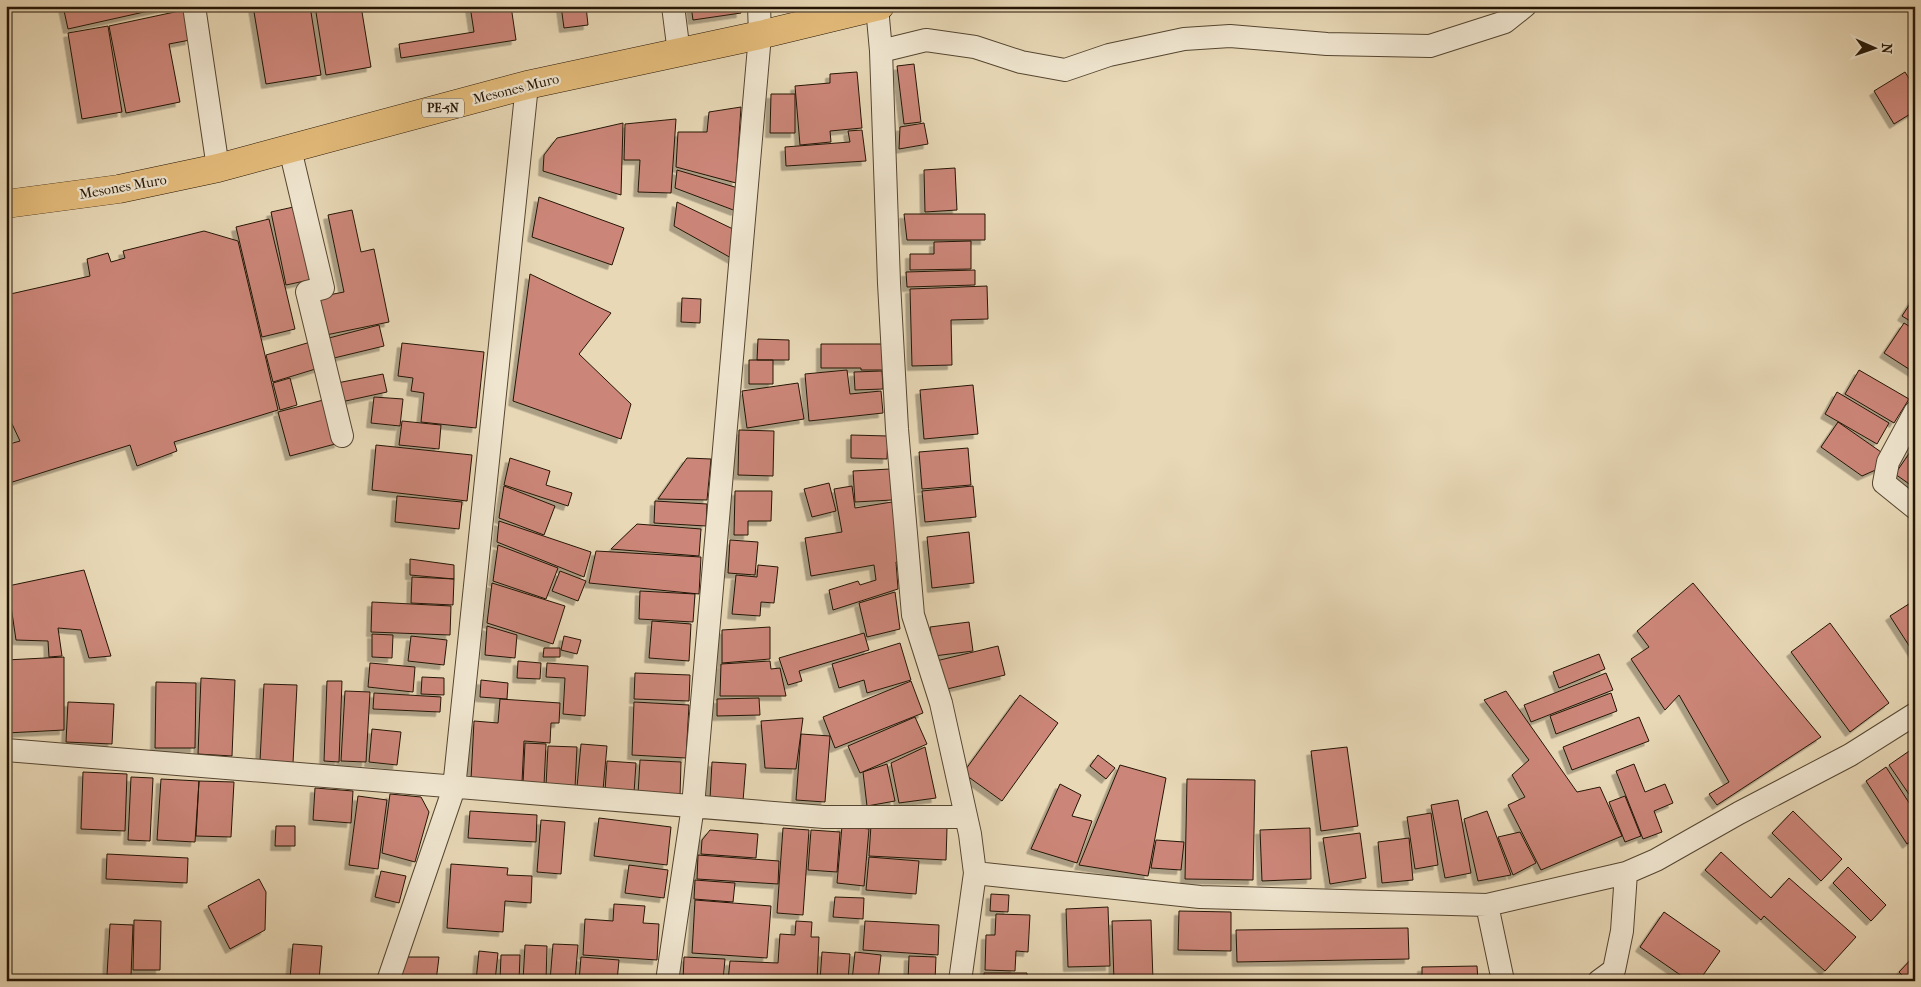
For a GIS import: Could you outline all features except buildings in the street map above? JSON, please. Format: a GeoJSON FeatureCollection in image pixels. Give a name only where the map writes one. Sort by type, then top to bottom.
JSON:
{"type":"FeatureCollection","features":[{"type":"Feature","properties":{"kind":"highway","name":"Mesones Muro"},"geometry":{"type":"LineString","coordinates":[[6,204],[119,189],[218,168],[527,85],[760,35],[878,7]]}},
{"type":"Feature","properties":{"kind":"street"},"geometry":{"type":"LineString","coordinates":[[194,6],[218,168]]}},
{"type":"Feature","properties":{"kind":"street"},"geometry":{"type":"LineString","coordinates":[[673,6],[679,52]]}},
{"type":"Feature","properties":{"kind":"street"},"geometry":{"type":"LineString","coordinates":[[666,981],[693,806],[760,35],[759,6]]}},
{"type":"Feature","properties":{"kind":"street"},"geometry":{"type":"LineString","coordinates":[[881,51],[926,40],[975,46],[1021,62],[1064,70],[1109,55],[1165,43],[1230,36],[1328,44],[1430,46],[1505,22],[1525,6]]}},
{"type":"Feature","properties":{"kind":"street"},"geometry":{"type":"LineString","coordinates":[[878,7],[897,419],[913,615],[941,703],[966,817],[975,873],[960,981]]}},
{"type":"Feature","properties":{"kind":"street"},"geometry":{"type":"LineString","coordinates":[[388,981],[454,788],[527,85]]}},
{"type":"Feature","properties":{"kind":"street"},"geometry":{"type":"LineString","coordinates":[[290,149],[323,288],[307,292],[342,436]]}},
{"type":"Feature","properties":{"kind":"street"},"geometry":{"type":"LineString","coordinates":[[1915,412],[1888,462],[1884,483],[1915,508]]}},
{"type":"Feature","properties":{"kind":"street"},"geometry":{"type":"LineString","coordinates":[[975,873],[1200,897],[1487,906],[1626,873],[1656,860],[1738,813],[1850,755],[1915,714]]}},
{"type":"Feature","properties":{"kind":"street"},"geometry":{"type":"LineString","coordinates":[[6,750],[824,817],[966,817]]}},
{"type":"Feature","properties":{"kind":"street"},"geometry":{"type":"LineString","coordinates":[[1599,981],[1614,970],[1622,931],[1626,873]]}},
{"type":"Feature","properties":{"kind":"street"},"geometry":{"type":"LineString","coordinates":[[1487,906],[1503,981]]}}]}
